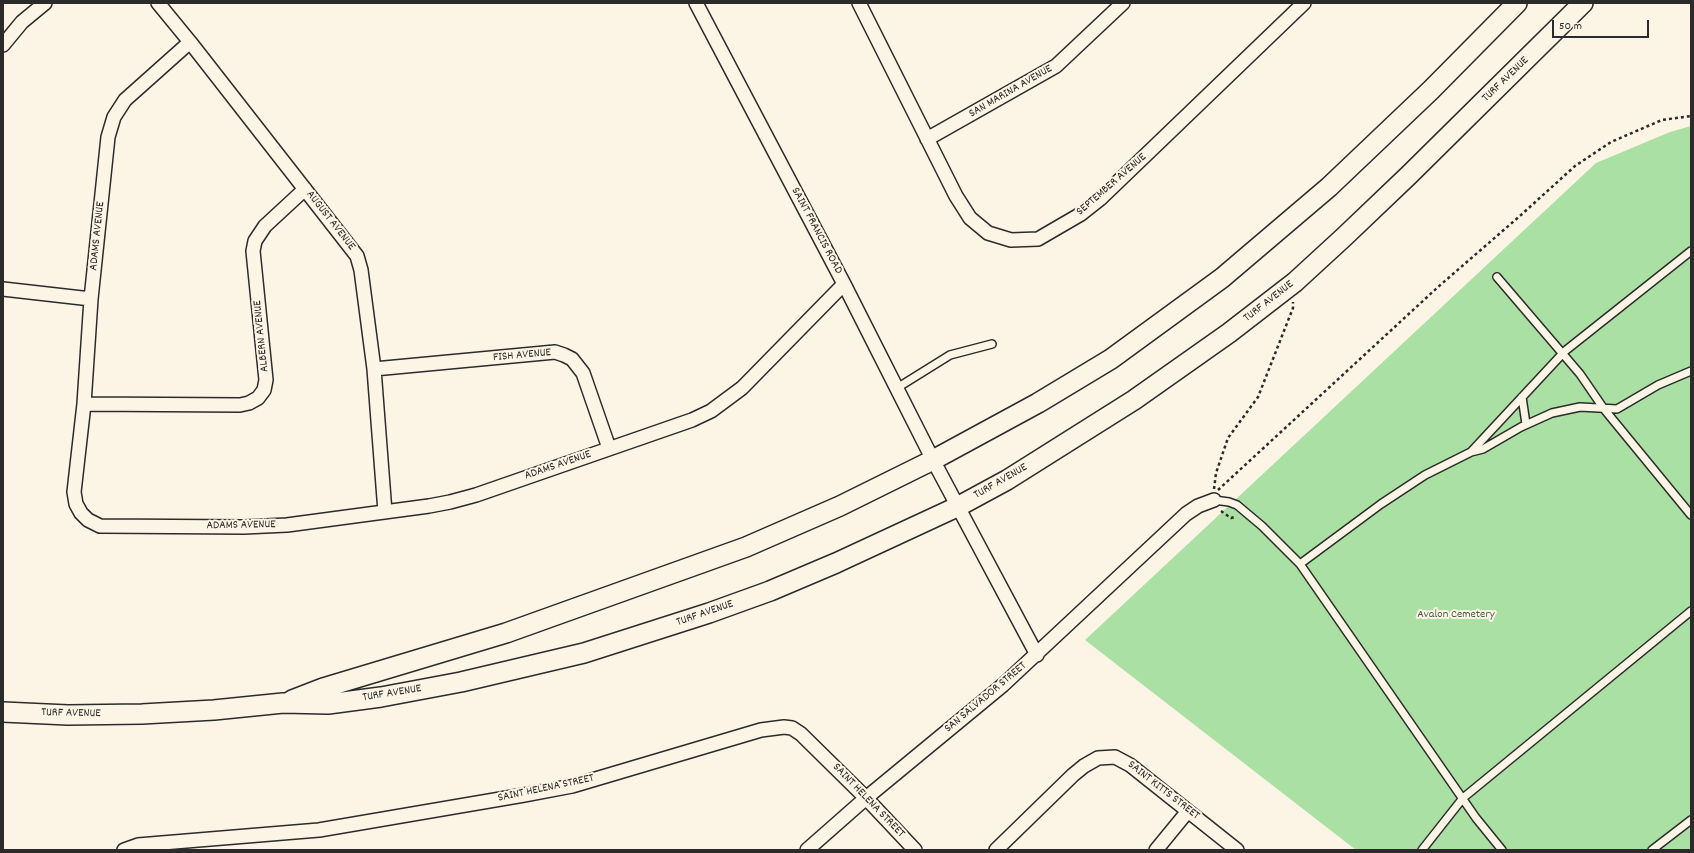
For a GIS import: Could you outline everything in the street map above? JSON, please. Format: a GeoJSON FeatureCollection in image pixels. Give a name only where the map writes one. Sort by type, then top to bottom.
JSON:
{"type":"FeatureCollection","features":[{"type":"Feature","properties":{"kind":"main road","name":"TURF AVENUE"},"geometry":{"type":"LineString","coordinates":[[283,703],[323,688],[506,633],[746,547],[832,509],[934,460],[1038,403],[1111,359],[1222,278],[1330,187],[1431,90],[1517,3]]}},
{"type":"Feature","properties":{"kind":"main road","name":"TURF AVENUE"},"geometry":{"type":"LineString","coordinates":[[3,712],[68,715],[142,714],[214,710],[283,703],[328,704],[381,697],[461,682],[592,650],[702,616],[770,591],[836,563],[959,506],[1007,480],[1134,400],[1229,333],[1295,282],[1409,174],[1583,3]]}},
{"type":"Feature","properties":{"kind":"street"},"geometry":{"type":"LineString","coordinates":[[3,45],[22,22],[44,3]]}},
{"type":"Feature","properties":{"kind":"street","name":"AUGUST AVENUE"},"geometry":{"type":"LineString","coordinates":[[158,3],[357,256],[361,270],[374,369],[385,512]]}},
{"type":"Feature","properties":{"kind":"street","name":"SAINT FRANCIS ROAD"},"geometry":{"type":"LineString","coordinates":[[696,3],[844,284],[934,460]]}},
{"type":"Feature","properties":{"kind":"street","name":"SEPTEMBER AVENUE"},"geometry":{"type":"LineString","coordinates":[[859,3],[956,196],[970,218],[988,233],[1011,240],[1038,239],[1081,214],[1100,199],[1304,3]]}},
{"type":"Feature","properties":{"kind":"street","name":"SAN MARINA AVENUE"},"geometry":{"type":"LineString","coordinates":[[927,139],[1056,66],[1123,3]]}},
{"type":"Feature","properties":{"kind":"street","name":"ADAMS AVENUE"},"geometry":{"type":"LineString","coordinates":[[190,42],[125,100],[114,117],[108,137],[91,299],[84,404],[74,492],[76,504],[81,513],[88,520],[100,526],[244,528],[293,524],[385,512],[456,500],[692,420],[711,411],[742,388],[844,284]]}},
{"type":"Feature","properties":{"kind":"street","name":"ALBERN AVENUE"},"geometry":{"type":"LineString","coordinates":[[84,404],[240,404],[249,403],[258,398],[264,390],[266,380],[253,251],[255,241],[265,226],[305,189]]}},
{"type":"Feature","properties":{"kind":"street"},"geometry":{"type":"LineString","coordinates":[[3,289],[91,299]]}},
{"type":"Feature","properties":{"kind":"street","name":"FISH AVENUE"},"geometry":{"type":"LineString","coordinates":[[374,369],[555,352],[564,355],[572,359],[582,373],[609,448]]}},
{"type":"Feature","properties":{"kind":"street","name":"SAN SALVADOR STREET"},"geometry":{"type":"LineString","coordinates":[[808,850],[866,798],[971,713],[1037,655],[934,460]]}},
{"type":"Feature","properties":{"kind":"street"},"geometry":{"type":"LineString","coordinates":[[1037,655],[1186,514],[1198,506],[1214,500]]}},
{"type":"Feature","properties":{"kind":"street","name":"SAINT HELENA STREET"},"geometry":{"type":"LineString","coordinates":[[124,850],[138,845],[319,830],[572,786],[761,730],[773,728],[792,728],[801,734],[866,798],[915,850]]}},
{"type":"Feature","properties":{"kind":"street","name":"SAINT KITTS STREET"},"geometry":{"type":"LineString","coordinates":[[996,850],[1084,766],[1098,758],[1116,757],[1122,760],[1237,850]]}},
{"type":"Feature","properties":{"kind":"street"},"geometry":{"type":"LineString","coordinates":[[1156,850],[1188,811]]}},
{"type":"Feature","properties":{"kind":"lane"},"geometry":{"type":"LineString","coordinates":[[1471,452],[1562,354],[1691,251]]}},
{"type":"Feature","properties":{"kind":"lane"},"geometry":{"type":"LineString","coordinates":[[1497,277],[1580,374],[1604,409],[1691,515]]}},
{"type":"Feature","properties":{"kind":"lane"},"geometry":{"type":"LineString","coordinates":[[897,388],[950,355],[992,344]]}},
{"type":"Feature","properties":{"kind":"lane"},"geometry":{"type":"LineString","coordinates":[[1300,564],[1381,504],[1425,475],[1471,452],[1483,449],[1526,424],[1552,413],[1580,407],[1617,409],[1658,385],[1691,371]]}},
{"type":"Feature","properties":{"kind":"lane"},"geometry":{"type":"LineString","coordinates":[[1522,397],[1526,424]]}},
{"type":"Feature","properties":{"kind":"lane"},"geometry":{"type":"LineString","coordinates":[[1214,500],[1229,502],[1237,505],[1262,526],[1300,564],[1476,818],[1502,850]]}},
{"type":"Feature","properties":{"kind":"lane"},"geometry":{"type":"LineString","coordinates":[[1422,850],[1463,798],[1691,611]]}},
{"type":"Feature","properties":{"kind":"lane"},"geometry":{"type":"LineString","coordinates":[[1652,850],[1691,820]]}},
{"type":"Feature","properties":{"kind":"path"},"geometry":{"type":"LineString","coordinates":[[1295,282],[1293,308],[1258,397],[1228,438],[1216,473],[1214,494],[1438,287],[1575,166],[1611,142],[1648,126],[1662,120],[1691,116]]}},
{"type":"Feature","properties":{"kind":"green space","name":"Avalon Cemetery"},"geometry":{"type":"Polygon","coordinates":[[[1691,126],[1691,850],[1356,850],[1085,640],[1596,163],[1670,132],[1691,126]]]}}]}
